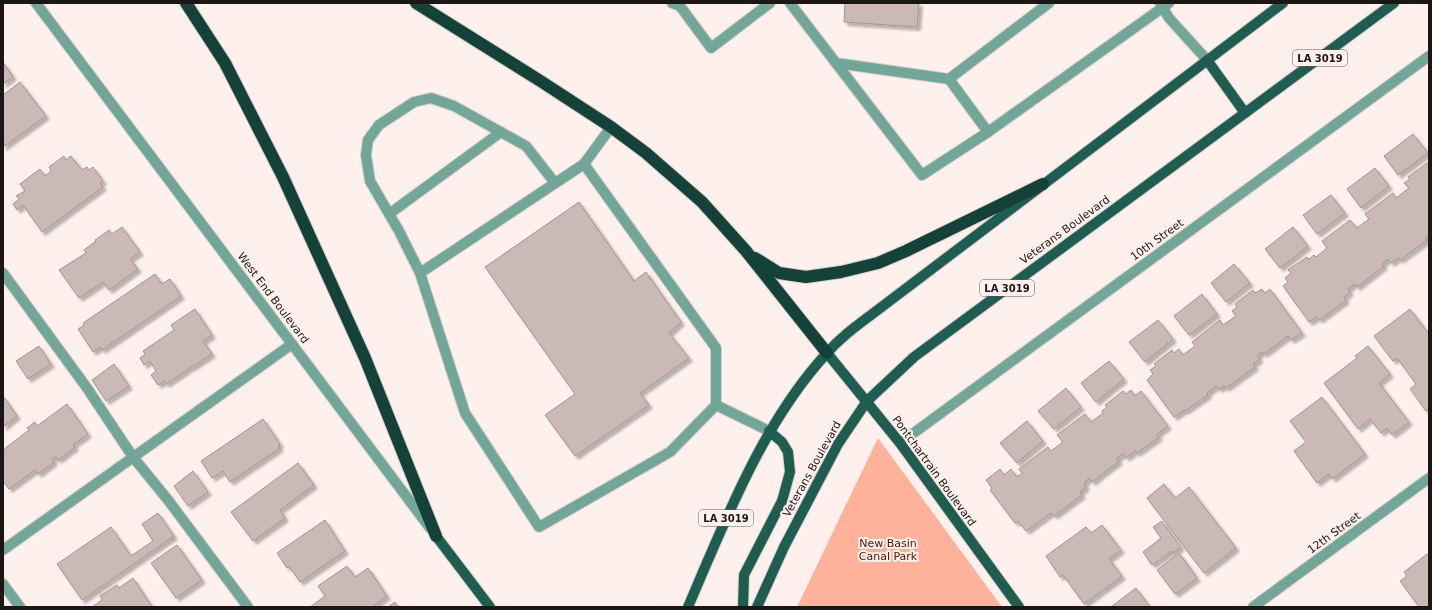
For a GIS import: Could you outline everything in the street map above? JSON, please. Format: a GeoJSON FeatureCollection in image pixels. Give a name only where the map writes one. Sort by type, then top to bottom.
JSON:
{"type":"FeatureCollection","features":[{"type":"Feature","properties":{"kind":"highway"},"geometry":{"type":"LineString","coordinates":[[186,3],[225,63],[283,177],[365,358],[436,536]]}},
{"type":"Feature","properties":{"kind":"highway"},"geometry":{"type":"LineString","coordinates":[[416,3],[542,82],[611,127],[646,153],[702,202],[746,252],[826,353]]}},
{"type":"Feature","properties":{"kind":"highway"},"geometry":{"type":"LineString","coordinates":[[746,252],[779,273],[806,277],[841,272],[878,263],[892,257],[1043,184]]}},
{"type":"Feature","properties":{"kind":"main road","name":"LA 3019"},"geometry":{"type":"LineString","coordinates":[[688,607],[723,524],[769,431],[804,380],[826,353],[870,315],[1283,3]]}},
{"type":"Feature","properties":{"kind":"main road","name":"Veterans Boulevard"},"geometry":{"type":"LineString","coordinates":[[757,607],[784,547],[838,444],[867,401],[914,357],[1394,3]]}},
{"type":"Feature","properties":{"kind":"main road"},"geometry":{"type":"LineString","coordinates":[[1207,60],[1245,113]]}},
{"type":"Feature","properties":{"kind":"main road","name":"Pontchartrain Boulevard"},"geometry":{"type":"LineString","coordinates":[[826,353],[900,443],[1019,607]]}},
{"type":"Feature","properties":{"kind":"main road"},"geometry":{"type":"LineString","coordinates":[[743,607],[744,575],[782,501],[790,472],[788,452],[782,442],[769,431]]}},
{"type":"Feature","properties":{"kind":"main road","name":"West End Boulevard"},"geometry":{"type":"LineString","coordinates":[[436,536],[490,607]]}},
{"type":"Feature","properties":{"kind":"street","name":"West End Boulevard"},"geometry":{"type":"LineString","coordinates":[[36,3],[436,536]]}},
{"type":"Feature","properties":{"kind":"street"},"geometry":{"type":"LineString","coordinates":[[672,3],[680,6],[711,48],[770,3]]}},
{"type":"Feature","properties":{"kind":"street"},"geometry":{"type":"LineString","coordinates":[[790,3],[922,176],[988,132],[1164,4],[1169,18],[1207,60]]}},
{"type":"Feature","properties":{"kind":"street"},"geometry":{"type":"LineString","coordinates":[[836,63],[949,79],[1049,3]]}},
{"type":"Feature","properties":{"kind":"street","name":"10th Street"},"geometry":{"type":"LineString","coordinates":[[900,443],[1429,56]]}},
{"type":"Feature","properties":{"kind":"street"},"geometry":{"type":"LineString","coordinates":[[949,79],[988,132]]}},
{"type":"Feature","properties":{"kind":"street"},"geometry":{"type":"LineString","coordinates":[[555,183],[526,146],[454,106],[431,98],[414,102],[379,125],[368,140],[366,155],[370,181],[420,273],[465,413],[539,527],[670,452],[716,405],[716,348],[584,164]]}},
{"type":"Feature","properties":{"kind":"street"},"geometry":{"type":"LineString","coordinates":[[420,273],[584,164],[611,127]]}},
{"type":"Feature","properties":{"kind":"street"},"geometry":{"type":"LineString","coordinates":[[389,214],[501,132]]}},
{"type":"Feature","properties":{"kind":"street"},"geometry":{"type":"LineString","coordinates":[[3,273],[87,388],[133,457],[168,500],[248,607]]}},
{"type":"Feature","properties":{"kind":"street"},"geometry":{"type":"LineString","coordinates":[[3,550],[292,344]]}},
{"type":"Feature","properties":{"kind":"street"},"geometry":{"type":"LineString","coordinates":[[716,405],[769,431]]}},
{"type":"Feature","properties":{"kind":"street","name":"12th Street"},"geometry":{"type":"LineString","coordinates":[[1253,607],[1429,478]]}},
{"type":"Feature","properties":{"kind":"street"},"geometry":{"type":"LineString","coordinates":[[3,584],[20,607]]}},
{"type":"Feature","properties":{"kind":"green space","name":"New Basin Canal Park"},"geometry":{"type":"Polygon","coordinates":[[[878,438],[1002,607],[797,607],[878,438]]]}},
{"type":"Feature","properties":{"kind":"building"},"geometry":{"type":"Polygon","coordinates":[[[845,3],[919,3],[917,27],[844,22],[845,3]]]}},
{"type":"Feature","properties":{"kind":"building"},"geometry":{"type":"Polygon","coordinates":[[[3,62],[13,77],[3,84],[3,62]]]}},
{"type":"Feature","properties":{"kind":"building"},"geometry":{"type":"Polygon","coordinates":[[[20,82],[46,116],[3,147],[3,95],[20,82]]]}},
{"type":"Feature","properties":{"kind":"building"},"geometry":{"type":"Polygon","coordinates":[[[1413,134],[1428,153],[1398,175],[1384,156],[1413,134]]]}},
{"type":"Feature","properties":{"kind":"building"},"geometry":{"type":"Polygon","coordinates":[[[64,156],[66,160],[71,156],[82,170],[87,167],[89,170],[93,167],[103,181],[100,183],[103,187],[42,232],[23,205],[17,210],[13,204],[19,199],[16,196],[25,191],[20,184],[40,169],[45,176],[51,171],[49,167],[64,156]]]}},
{"type":"Feature","properties":{"kind":"building"},"geometry":{"type":"Polygon","coordinates":[[[1427,163],[1429,165],[1429,235],[1425,238],[1427,240],[1400,260],[1398,258],[1391,263],[1388,259],[1382,264],[1384,266],[1357,287],[1354,284],[1348,289],[1350,292],[1344,297],[1346,300],[1319,320],[1317,317],[1309,322],[1283,286],[1288,282],[1285,278],[1291,273],[1288,270],[1307,257],[1309,259],[1314,255],[1316,257],[1327,248],[1322,241],[1350,220],[1357,228],[1369,219],[1365,214],[1393,193],[1396,198],[1409,188],[1404,183],[1410,179],[1408,177],[1427,163]]]}},
{"type":"Feature","properties":{"kind":"building"},"geometry":{"type":"Polygon","coordinates":[[[1375,168],[1389,186],[1361,208],[1347,189],[1375,168]]]}},
{"type":"Feature","properties":{"kind":"building"},"geometry":{"type":"Polygon","coordinates":[[[1331,195],[1345,213],[1317,234],[1303,215],[1331,195]]]}},
{"type":"Feature","properties":{"kind":"building"},"geometry":{"type":"Polygon","coordinates":[[[579,202],[634,281],[646,272],[681,322],[669,333],[689,358],[640,393],[649,405],[575,456],[545,415],[575,394],[485,267],[579,202]]]}},
{"type":"Feature","properties":{"kind":"building"},"geometry":{"type":"Polygon","coordinates":[[[122,227],[140,252],[130,259],[138,269],[109,290],[103,282],[79,298],[59,270],[86,253],[84,250],[109,230],[112,234],[122,227]]]}},
{"type":"Feature","properties":{"kind":"building"},"geometry":{"type":"Polygon","coordinates":[[[1293,227],[1308,246],[1280,268],[1265,249],[1293,227]]]}},
{"type":"Feature","properties":{"kind":"building"},"geometry":{"type":"Polygon","coordinates":[[[1234,264],[1250,283],[1226,302],[1211,283],[1234,264]]]}},
{"type":"Feature","properties":{"kind":"building"},"geometry":{"type":"Polygon","coordinates":[[[155,274],[162,284],[170,279],[181,296],[102,350],[100,347],[93,352],[78,329],[84,325],[83,323],[155,274]]]}},
{"type":"Feature","properties":{"kind":"building"},"geometry":{"type":"Polygon","coordinates":[[[1262,289],[1265,293],[1270,289],[1302,333],[1291,340],[1288,336],[1264,354],[1262,352],[1257,356],[1260,359],[1253,364],[1255,367],[1226,388],[1224,386],[1219,389],[1216,386],[1207,393],[1208,395],[1174,417],[1147,380],[1153,374],[1150,370],[1156,366],[1154,364],[1172,350],[1174,353],[1179,349],[1183,355],[1195,346],[1192,342],[1220,320],[1223,325],[1236,316],[1232,311],[1237,307],[1235,304],[1253,290],[1255,293],[1262,289]]]}},
{"type":"Feature","properties":{"kind":"building"},"geometry":{"type":"Polygon","coordinates":[[[1202,294],[1217,314],[1189,335],[1174,316],[1202,294]]]}},
{"type":"Feature","properties":{"kind":"building"},"geometry":{"type":"Polygon","coordinates":[[[195,309],[212,335],[203,341],[212,354],[166,384],[164,381],[158,385],[151,375],[156,371],[150,361],[144,365],[140,358],[145,354],[143,351],[174,330],[171,325],[195,309]]]}},
{"type":"Feature","properties":{"kind":"building"},"geometry":{"type":"Polygon","coordinates":[[[1410,309],[1429,334],[1429,409],[1426,411],[1410,389],[1416,384],[1397,358],[1393,361],[1374,336],[1410,309]]]}},
{"type":"Feature","properties":{"kind":"building"},"geometry":{"type":"Polygon","coordinates":[[[1158,320],[1173,339],[1145,362],[1129,342],[1158,320]]]}},
{"type":"Feature","properties":{"kind":"building"},"geometry":{"type":"Polygon","coordinates":[[[39,346],[51,364],[28,379],[16,361],[39,346]]]}},
{"type":"Feature","properties":{"kind":"building"},"geometry":{"type":"Polygon","coordinates":[[[1368,346],[1390,374],[1379,383],[1409,422],[1392,435],[1387,428],[1381,433],[1370,419],[1358,429],[1324,383],[1357,358],[1355,356],[1368,346]]]}},
{"type":"Feature","properties":{"kind":"building"},"geometry":{"type":"Polygon","coordinates":[[[1109,361],[1124,379],[1096,402],[1081,383],[1109,361]]]}},
{"type":"Feature","properties":{"kind":"building"},"geometry":{"type":"Polygon","coordinates":[[[114,364],[129,386],[106,401],[92,380],[114,364]]]}},
{"type":"Feature","properties":{"kind":"building"},"geometry":{"type":"Polygon","coordinates":[[[1066,388],[1081,407],[1054,429],[1038,411],[1066,388]]]}},
{"type":"Feature","properties":{"kind":"building"},"geometry":{"type":"Polygon","coordinates":[[[1131,390],[1135,396],[1141,391],[1168,426],[1157,434],[1159,437],[1137,453],[1135,451],[1126,458],[1123,454],[1117,458],[1119,461],[1092,482],[1089,478],[1084,483],[1086,487],[1080,492],[1082,495],[1054,516],[1051,513],[1026,531],[1018,521],[1015,523],[990,490],[992,488],[986,480],[1000,469],[1004,475],[1011,469],[1017,477],[1022,473],[1019,469],[1048,447],[1051,451],[1063,442],[1057,435],[1085,414],[1091,422],[1103,413],[1102,411],[1107,407],[1105,405],[1123,391],[1126,394],[1131,390]]]}},
{"type":"Feature","properties":{"kind":"building"},"geometry":{"type":"Polygon","coordinates":[[[3,396],[17,416],[3,427],[3,396]]]}},
{"type":"Feature","properties":{"kind":"building"},"geometry":{"type":"Polygon","coordinates":[[[1322,397],[1365,454],[1332,479],[1329,474],[1317,483],[1294,451],[1306,442],[1290,421],[1322,397]]]}},
{"type":"Feature","properties":{"kind":"building"},"geometry":{"type":"Polygon","coordinates":[[[67,404],[88,434],[73,445],[75,447],[58,460],[56,457],[52,459],[54,462],[38,474],[35,470],[9,489],[3,481],[3,450],[29,430],[27,428],[35,422],[37,426],[67,404]]]}},
{"type":"Feature","properties":{"kind":"building"},"geometry":{"type":"Polygon","coordinates":[[[263,419],[280,444],[278,446],[280,448],[230,482],[223,471],[212,478],[201,461],[263,419]]]}},
{"type":"Feature","properties":{"kind":"building"},"geometry":{"type":"Polygon","coordinates":[[[1027,421],[1043,441],[1017,463],[1000,443],[1027,421]]]}},
{"type":"Feature","properties":{"kind":"building"},"geometry":{"type":"Polygon","coordinates":[[[298,463],[314,485],[280,510],[285,518],[253,541],[231,512],[298,463]]]}},
{"type":"Feature","properties":{"kind":"building"},"geometry":{"type":"Polygon","coordinates":[[[193,471],[208,492],[188,506],[174,486],[193,471]]]}},
{"type":"Feature","properties":{"kind":"building"},"geometry":{"type":"Polygon","coordinates":[[[1164,484],[1175,498],[1189,487],[1236,548],[1204,573],[1147,498],[1164,484]]]}},
{"type":"Feature","properties":{"kind":"building"},"geometry":{"type":"Polygon","coordinates":[[[158,513],[174,536],[82,600],[57,564],[111,527],[131,556],[153,541],[142,524],[158,513]]]}},
{"type":"Feature","properties":{"kind":"building"},"geometry":{"type":"Polygon","coordinates":[[[325,520],[345,551],[300,582],[289,566],[287,568],[277,553],[325,520]]]}},
{"type":"Feature","properties":{"kind":"building"},"geometry":{"type":"Polygon","coordinates":[[[1162,521],[1181,547],[1173,553],[1172,551],[1152,565],[1143,552],[1161,538],[1153,527],[1162,521]]]}},
{"type":"Feature","properties":{"kind":"building"},"geometry":{"type":"Polygon","coordinates":[[[1102,525],[1121,550],[1109,559],[1122,576],[1084,604],[1063,575],[1060,577],[1046,556],[1086,527],[1091,533],[1102,525]]]}},
{"type":"Feature","properties":{"kind":"building"},"geometry":{"type":"Polygon","coordinates":[[[177,545],[202,580],[176,598],[151,563],[177,545]]]}},
{"type":"Feature","properties":{"kind":"building"},"geometry":{"type":"Polygon","coordinates":[[[1179,553],[1197,578],[1175,594],[1157,570],[1179,553]]]}},
{"type":"Feature","properties":{"kind":"building"},"geometry":{"type":"Polygon","coordinates":[[[1427,554],[1429,556],[1429,607],[1419,607],[1400,581],[1407,576],[1404,572],[1427,554]]]}},
{"type":"Feature","properties":{"kind":"building"},"geometry":{"type":"Polygon","coordinates":[[[347,566],[355,577],[368,568],[387,596],[372,607],[310,607],[325,596],[318,586],[347,566]]]}},
{"type":"Feature","properties":{"kind":"building"},"geometry":{"type":"Polygon","coordinates":[[[133,578],[152,607],[92,607],[102,600],[100,596],[117,585],[119,588],[133,578]]]}},
{"type":"Feature","properties":{"kind":"building"},"geometry":{"type":"Polygon","coordinates":[[[1136,588],[1150,607],[1111,607],[1136,588]]]}},
{"type":"Feature","properties":{"kind":"building"},"geometry":{"type":"Polygon","coordinates":[[[395,602],[398,607],[388,607],[395,602]]]}}]}
